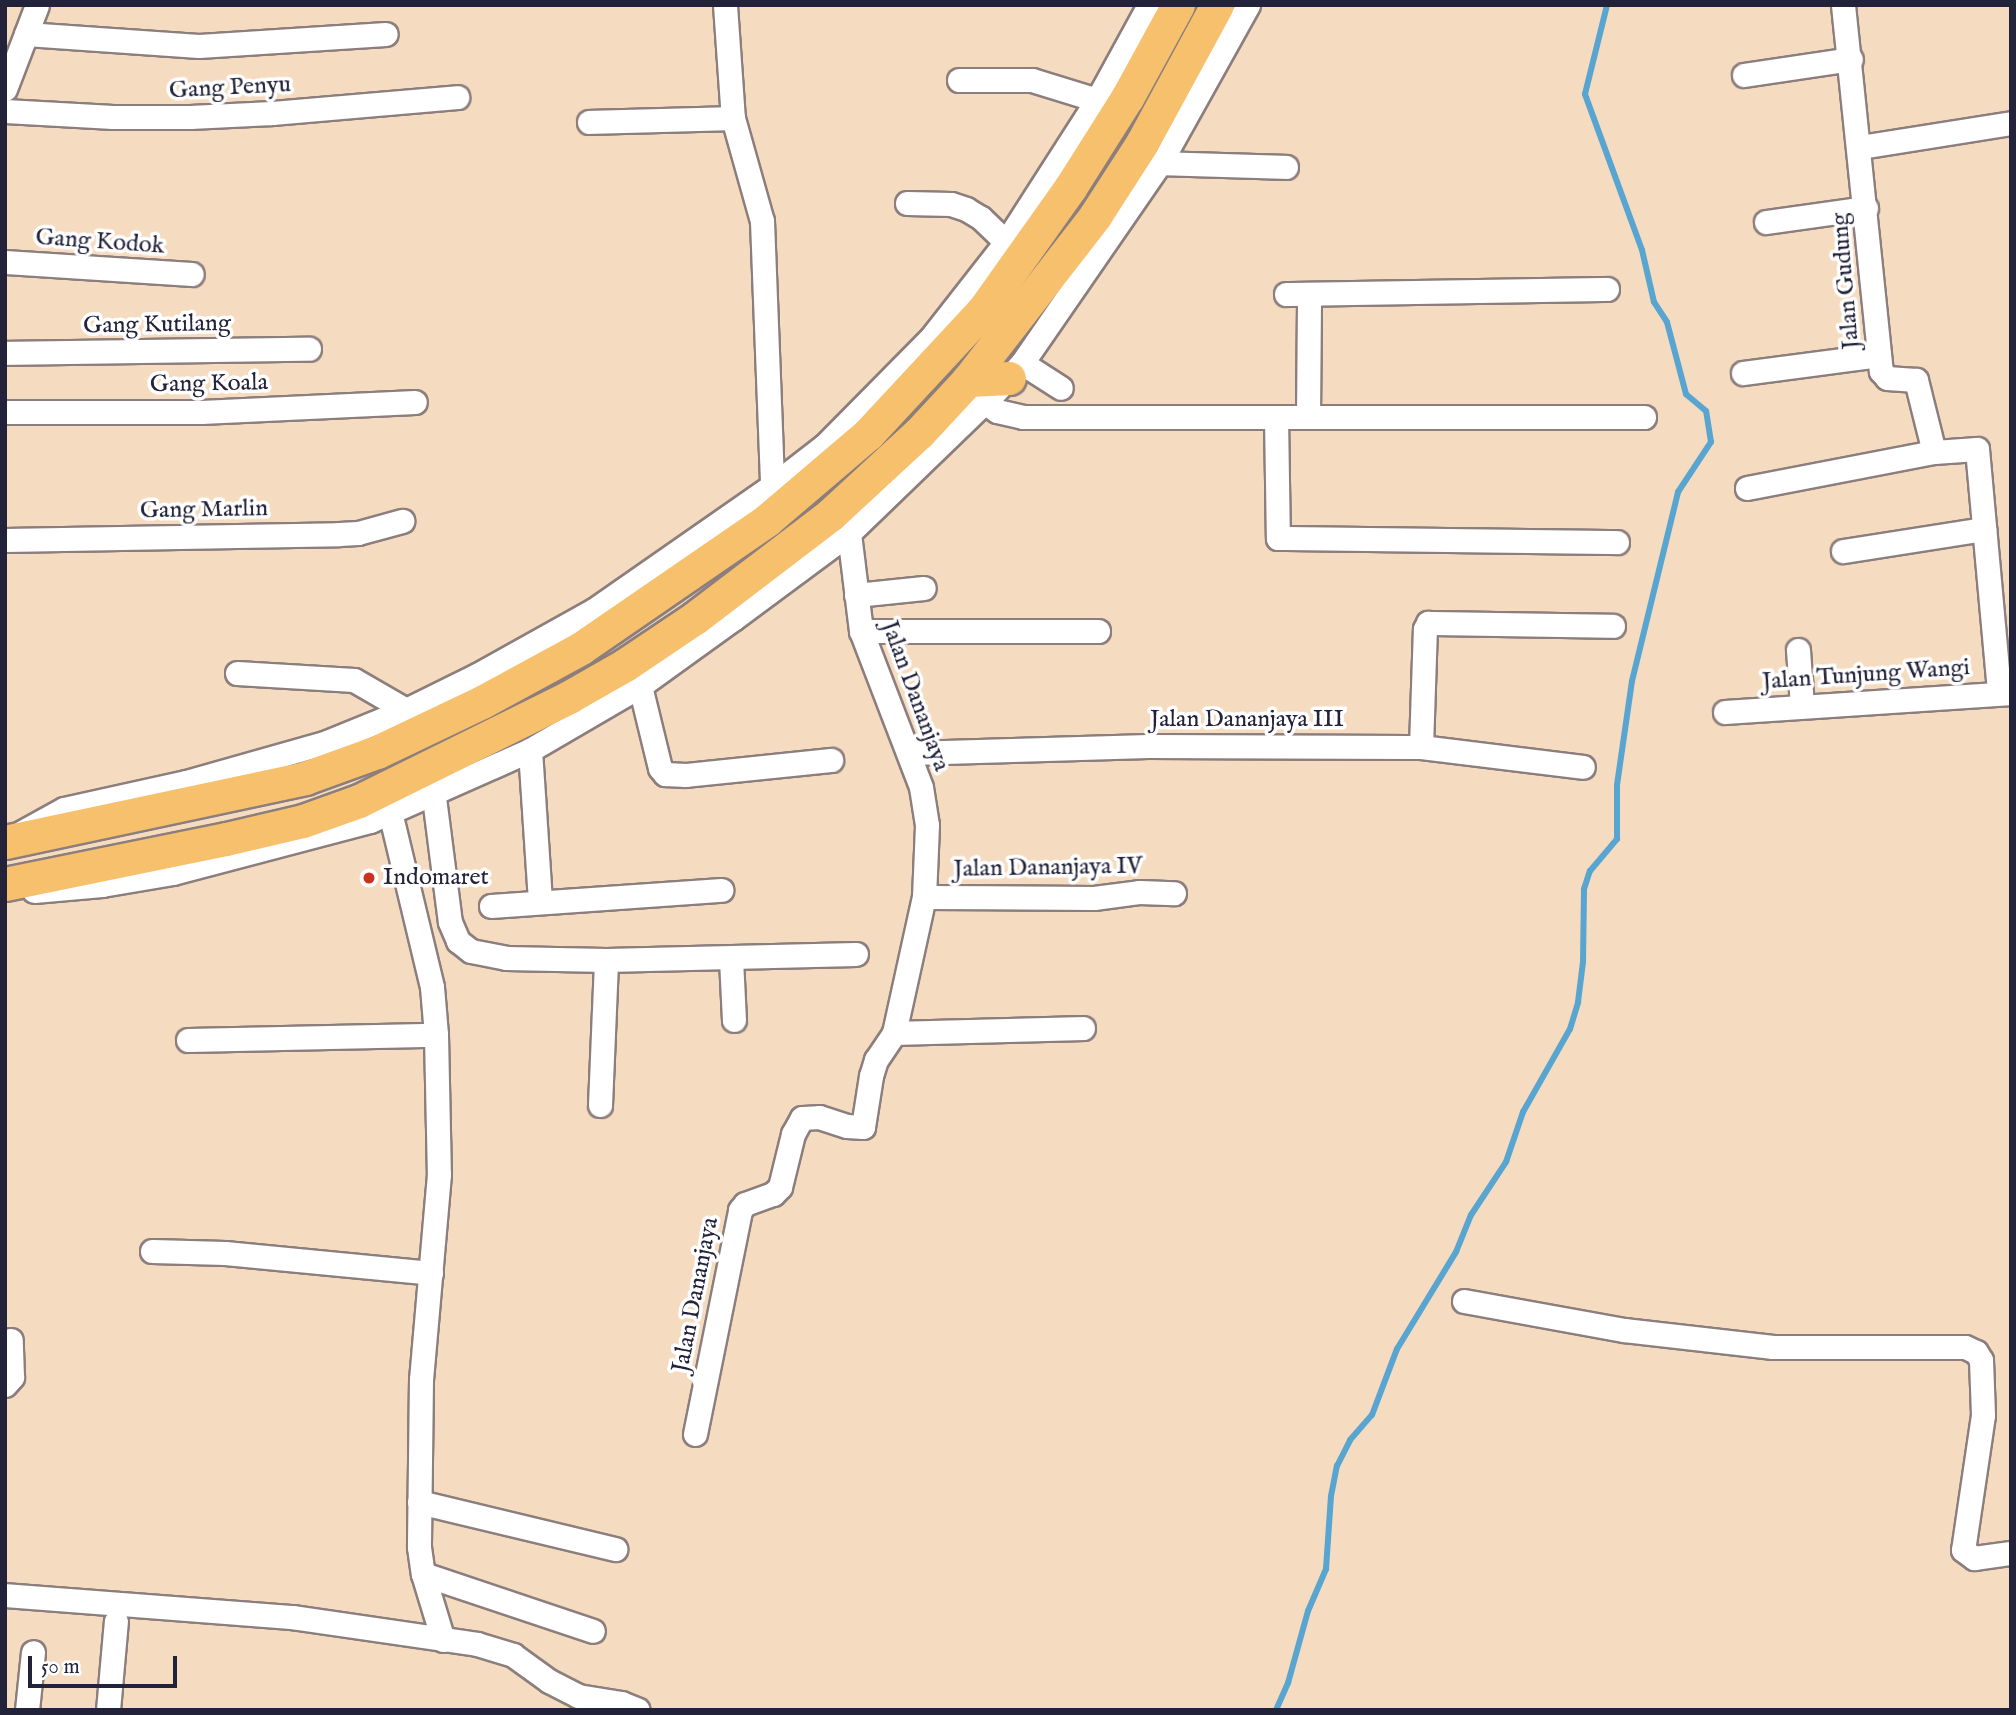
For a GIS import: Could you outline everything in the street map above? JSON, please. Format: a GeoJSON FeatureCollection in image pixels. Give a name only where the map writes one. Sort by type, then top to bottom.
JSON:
{"type":"FeatureCollection","features":[{"type":"Feature","properties":{"kind":"highway"},"geometry":{"type":"LineString","coordinates":[[7,842],[305,778],[377,752],[515,669],[581,648],[767,520],[868,434],[938,345],[984,309],[1070,188],[1127,98],[1178,5]]}},
{"type":"Feature","properties":{"kind":"highway"},"geometry":{"type":"LineString","coordinates":[[977,391],[1142,143],[1217,5]]}},
{"type":"Feature","properties":{"kind":"highway"},"geometry":{"type":"LineString","coordinates":[[5,885],[303,821],[359,801],[432,781],[695,618],[830,515],[919,433],[977,391],[1015,370]]}},
{"type":"Feature","properties":{"kind":"street"},"geometry":{"type":"LineString","coordinates":[[5,89],[37,5]]}},
{"type":"Feature","properties":{"kind":"street"},"geometry":{"type":"LineString","coordinates":[[725,5],[733,118],[762,221],[772,486]]}},
{"type":"Feature","properties":{"kind":"street"},"geometry":{"type":"LineString","coordinates":[[7,842],[40,820],[64,809],[186,782],[327,742],[515,669],[594,610],[772,486],[824,446],[938,345],[1097,100],[1149,5]]}},
{"type":"Feature","properties":{"kind":"street"},"geometry":{"type":"LineString","coordinates":[[1061,388],[1015,370],[1160,163],[1248,5]]}},
{"type":"Feature","properties":{"kind":"street","name":"Jalan Gudung"},"geometry":{"type":"LineString","coordinates":[[1843,5],[1860,147],[1881,371],[1887,378],[1916,380],[1934,452]]}},
{"type":"Feature","properties":{"kind":"street"},"geometry":{"type":"LineString","coordinates":[[26,34],[199,46],[386,34]]}},
{"type":"Feature","properties":{"kind":"street"},"geometry":{"type":"LineString","coordinates":[[1744,75],[1850,59]]}},
{"type":"Feature","properties":{"kind":"street"},"geometry":{"type":"LineString","coordinates":[[959,80],[1032,80],[1097,100]]}},
{"type":"Feature","properties":{"kind":"street","name":"Gang Penyu"},"geometry":{"type":"LineString","coordinates":[[5,111],[113,117],[190,117],[272,113],[457,97]]}},
{"type":"Feature","properties":{"kind":"street"},"geometry":{"type":"LineString","coordinates":[[589,122],[733,118]]}},
{"type":"Feature","properties":{"kind":"street"},"geometry":{"type":"LineString","coordinates":[[1860,147],[2011,123]]}},
{"type":"Feature","properties":{"kind":"street"},"geometry":{"type":"LineString","coordinates":[[1160,163],[1286,167]]}},
{"type":"Feature","properties":{"kind":"street"},"geometry":{"type":"LineString","coordinates":[[907,202],[951,204],[966,209],[981,218],[1006,243]]}},
{"type":"Feature","properties":{"kind":"street"},"geometry":{"type":"LineString","coordinates":[[1766,222],[1866,208]]}},
{"type":"Feature","properties":{"kind":"street","name":"Gang Kodok"},"geometry":{"type":"LineString","coordinates":[[5,262],[192,274]]}},
{"type":"Feature","properties":{"kind":"street"},"geometry":{"type":"LineString","coordinates":[[1286,295],[1607,289]]}},
{"type":"Feature","properties":{"kind":"street"},"geometry":{"type":"LineString","coordinates":[[1308,417],[1309,294]]}},
{"type":"Feature","properties":{"kind":"street","name":"Gang Kutilang"},"geometry":{"type":"LineString","coordinates":[[5,353],[309,349]]}},
{"type":"Feature","properties":{"kind":"street"},"geometry":{"type":"LineString","coordinates":[[1743,373],[1879,355]]}},
{"type":"Feature","properties":{"kind":"street"},"geometry":{"type":"LineString","coordinates":[[5,885],[41,891],[173,873],[309,839],[390,812],[432,781],[530,750],[640,686],[849,533],[977,391],[997,411],[1023,417],[1644,417]]}},
{"type":"Feature","properties":{"kind":"street","name":"Gang Koala"},"geometry":{"type":"LineString","coordinates":[[5,412],[201,412],[415,402]]}},
{"type":"Feature","properties":{"kind":"street"},"geometry":{"type":"LineString","coordinates":[[1276,417],[1278,538],[1617,542]]}},
{"type":"Feature","properties":{"kind":"street"},"geometry":{"type":"LineString","coordinates":[[1747,488],[1934,452],[1977,449],[1984,529],[2005,693]]}},
{"type":"Feature","properties":{"kind":"street","name":"Gang Marlin"},"geometry":{"type":"LineString","coordinates":[[5,540],[339,534],[358,533],[402,521]]}},
{"type":"Feature","properties":{"kind":"street"},"geometry":{"type":"LineString","coordinates":[[1843,551],[1984,529]]}},
{"type":"Feature","properties":{"kind":"street","name":"Jalan Dananjaya"},"geometry":{"type":"LineString","coordinates":[[695,1434],[740,1210],[745,1204],[773,1194],[780,1187],[793,1133],[802,1118],[819,1118],[847,1126],[863,1127],[876,1060],[894,1033],[924,897],[927,825],[921,788],[910,753],[882,692],[861,631],[849,533]]}},
{"type":"Feature","properties":{"kind":"street"},"geometry":{"type":"LineString","coordinates":[[856,595],[924,588]]}},
{"type":"Feature","properties":{"kind":"street"},"geometry":{"type":"LineString","coordinates":[[1421,747],[1425,629],[1428,623],[1613,626]]}},
{"type":"Feature","properties":{"kind":"street"},"geometry":{"type":"LineString","coordinates":[[861,631],[1098,632]]}},
{"type":"Feature","properties":{"kind":"street"},"geometry":{"type":"LineString","coordinates":[[1798,650],[1802,706]]}},
{"type":"Feature","properties":{"kind":"street"},"geometry":{"type":"LineString","coordinates":[[237,673],[354,680],[406,710]]}},
{"type":"Feature","properties":{"kind":"street"},"geometry":{"type":"LineString","coordinates":[[640,686],[660,768],[665,774],[686,775],[831,760]]}},
{"type":"Feature","properties":{"kind":"street","name":"Jalan Tunjung Wangi"},"geometry":{"type":"LineString","coordinates":[[1725,712],[2005,693]]}},
{"type":"Feature","properties":{"kind":"street","name":"Jalan Dananjaya III"},"geometry":{"type":"LineString","coordinates":[[910,753],[1148,746],[1421,747],[1583,767]]}},
{"type":"Feature","properties":{"kind":"street"},"geometry":{"type":"LineString","coordinates":[[530,750],[540,900]]}},
{"type":"Feature","properties":{"kind":"street"},"geometry":{"type":"LineString","coordinates":[[432,781],[450,922],[458,941],[471,951],[495,957],[606,960],[856,954]]}},
{"type":"Feature","properties":{"kind":"street"},"geometry":{"type":"LineString","coordinates":[[390,812],[432,987],[436,1035],[439,1174],[421,1379],[419,1502],[423,1574],[443,1640]]}},
{"type":"Feature","properties":{"kind":"street"},"geometry":{"type":"LineString","coordinates":[[491,906],[540,900],[721,890]]}},
{"type":"Feature","properties":{"kind":"street","name":"Jalan Dananjaya IV"},"geometry":{"type":"LineString","coordinates":[[924,897],[1094,898],[1139,892],[1174,893]]}},
{"type":"Feature","properties":{"kind":"street"},"geometry":{"type":"LineString","coordinates":[[731,958],[734,1020]]}},
{"type":"Feature","properties":{"kind":"street"},"geometry":{"type":"LineString","coordinates":[[600,1105],[606,960]]}},
{"type":"Feature","properties":{"kind":"street"},"geometry":{"type":"LineString","coordinates":[[894,1033],[1083,1027]]}},
{"type":"Feature","properties":{"kind":"street"},"geometry":{"type":"LineString","coordinates":[[188,1040],[436,1035]]}},
{"type":"Feature","properties":{"kind":"street"},"geometry":{"type":"LineString","coordinates":[[152,1251],[225,1254],[431,1273]]}},
{"type":"Feature","properties":{"kind":"street"},"geometry":{"type":"LineString","coordinates":[[1464,1301],[1625,1330],[1773,1347],[1965,1348],[1976,1352],[1981,1360],[1983,1415],[1963,1550],[1974,1558],[2011,1553]]}},
{"type":"Feature","properties":{"kind":"street"},"geometry":{"type":"LineString","coordinates":[[5,1384],[12,1377],[11,1340]]}},
{"type":"Feature","properties":{"kind":"street"},"geometry":{"type":"LineString","coordinates":[[419,1502],[615,1549]]}},
{"type":"Feature","properties":{"kind":"street"},"geometry":{"type":"LineString","coordinates":[[423,1574],[593,1631]]}},
{"type":"Feature","properties":{"kind":"street"},"geometry":{"type":"LineString","coordinates":[[5,1595],[292,1617],[477,1644],[513,1655],[549,1681],[578,1696],[621,1703],[638,1710]]}},
{"type":"Feature","properties":{"kind":"street"},"geometry":{"type":"LineString","coordinates":[[107,1710],[116,1621]]}},
{"type":"Feature","properties":{"kind":"street"},"geometry":{"type":"LineString","coordinates":[[27,1710],[33,1652]]}},
{"type":"Feature","properties":{"kind":"waterway"},"geometry":{"type":"LineString","coordinates":[[1276,1710],[1288,1683],[1308,1611],[1326,1569],[1331,1496],[1337,1466],[1350,1440],[1372,1415],[1397,1349],[1456,1252],[1471,1215],[1506,1162],[1523,1112],[1570,1029],[1578,1002],[1583,962],[1584,889],[1590,871],[1617,839],[1617,785],[1632,681],[1678,492],[1711,442],[1706,411],[1686,394],[1667,322],[1654,302],[1642,250],[1585,94],[1607,5]]}},
{"type":"Feature","properties":{"kind":"place","name":"Indomaret"},"geometry":{"type":"Point","coordinates":[369,878]}}]}
